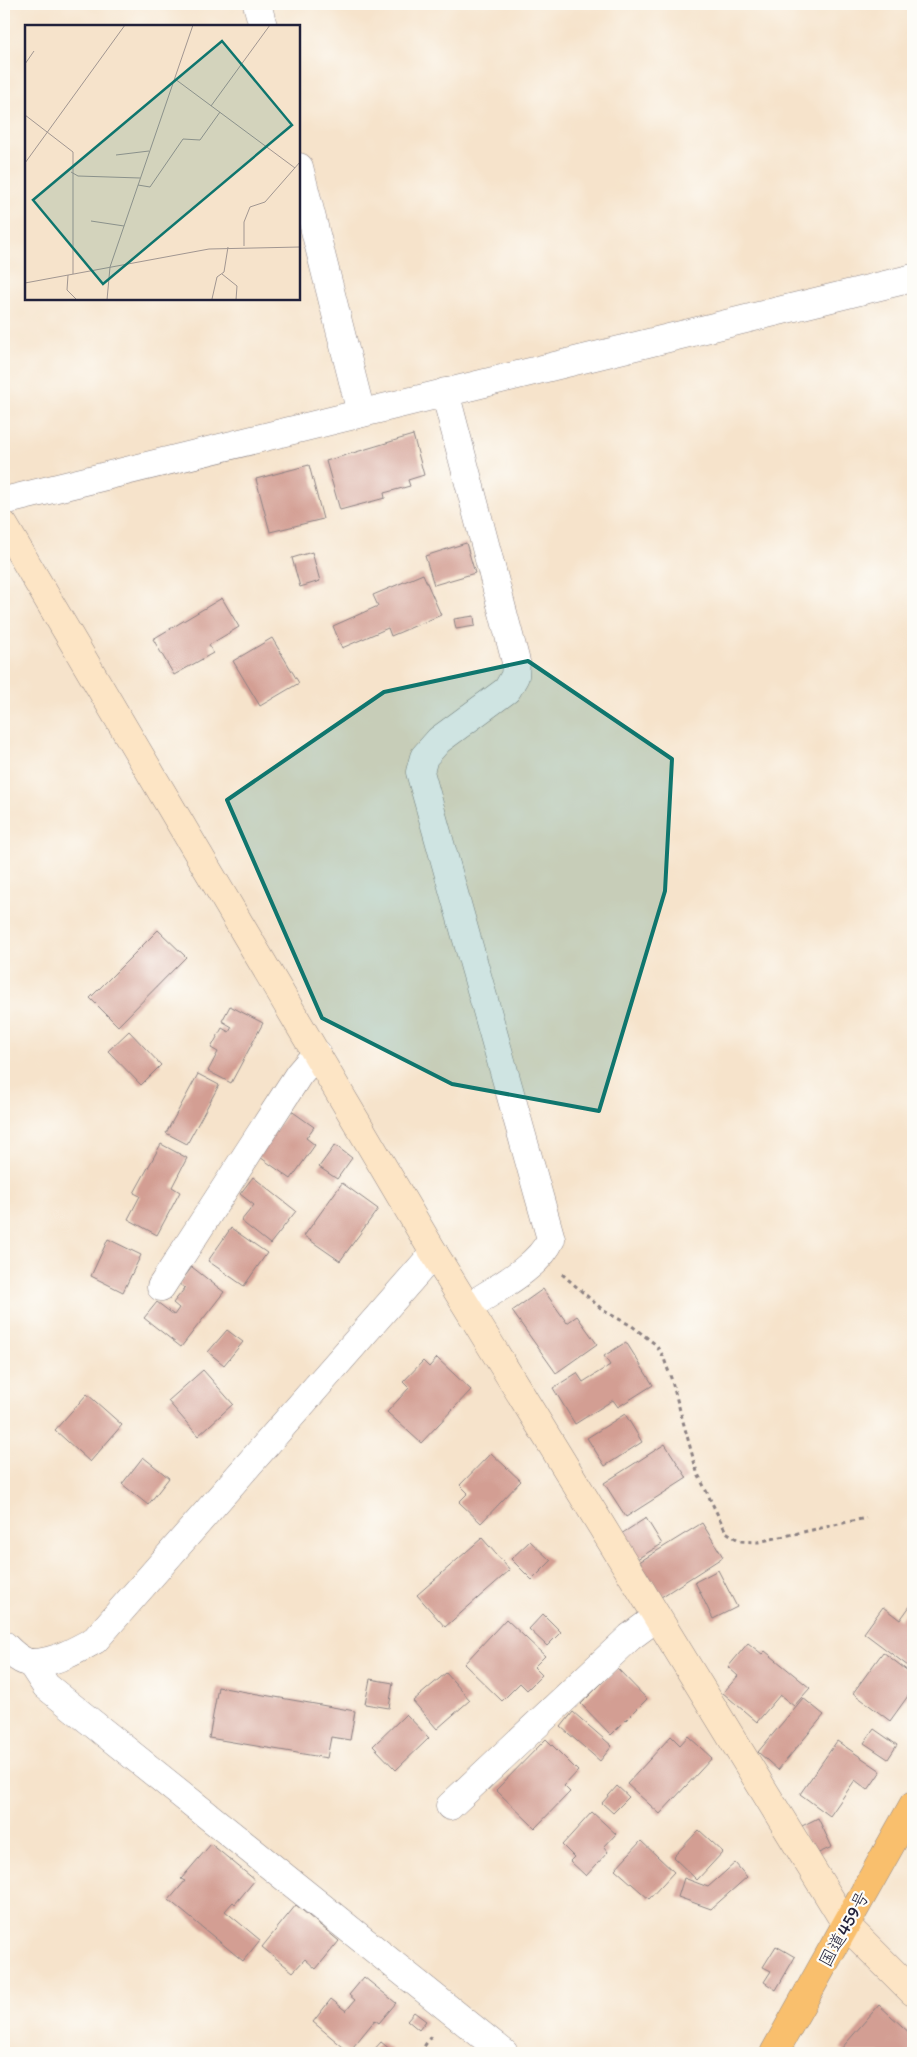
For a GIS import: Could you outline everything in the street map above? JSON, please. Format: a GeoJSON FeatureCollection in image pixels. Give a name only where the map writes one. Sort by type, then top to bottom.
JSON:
{"type":"FeatureCollection","features":[{"type":"Feature","properties":{"kind":"highway","name":"国道459号"},"geometry":{"type":"LineString","coordinates":[[774,2053],[847,1926],[913,1805]]}},
{"type":"Feature","properties":{"kind":"street"},"geometry":{"type":"LineString","coordinates":[[257,4],[263,25]]}},
{"type":"Feature","properties":{"kind":"street"},"geometry":{"type":"LineString","coordinates":[[300,171],[361,412]]}},
{"type":"Feature","properties":{"kind":"street"},"geometry":{"type":"LineString","coordinates":[[4,501],[913,278]]}},
{"type":"Feature","properties":{"kind":"street"},"geometry":{"type":"LineString","coordinates":[[445,392],[516,662],[515,676],[507,690],[439,740],[424,756],[420,772],[551,1239],[545,1251],[527,1267],[468,1307]]}},
{"type":"Feature","properties":{"kind":"street"},"geometry":{"type":"LineString","coordinates":[[4,525],[434,1252],[847,1926],[913,1992]]}},
{"type":"Feature","properties":{"kind":"street"},"geometry":{"type":"LineString","coordinates":[[161,1287],[299,1074],[317,1053]]}},
{"type":"Feature","properties":{"kind":"street"},"geometry":{"type":"LineString","coordinates":[[32,1663],[67,1654],[95,1640],[434,1252]]}},
{"type":"Feature","properties":{"kind":"street"},"geometry":{"type":"LineString","coordinates":[[450,1806],[630,1637],[657,1617]]}},
{"type":"Feature","properties":{"kind":"street"},"geometry":{"type":"LineString","coordinates":[[4,1644],[14,1655],[32,1663],[46,1686],[504,2053]]}},
{"type":"Feature","properties":{"kind":"path"},"geometry":{"type":"LineString","coordinates":[[545,1251],[558,1270],[587,1298],[604,1311],[632,1326],[644,1335],[655,1344],[663,1356],[697,1472],[726,1532],[740,1541],[758,1542],[866,1518]]}},
{"type":"Feature","properties":{"kind":"highlighted area"},"geometry":{"type":"Polygon","coordinates":[[[528,661],[672,759],[665,891],[599,1111],[452,1084],[322,1018],[227,800],[384,692],[528,661]]]}},
{"type":"Feature","properties":{"kind":"building"},"geometry":{"type":"Polygon","coordinates":[[[413,435],[424,475],[408,480],[410,486],[384,493],[385,498],[340,510],[326,461],[413,435]]]}},
{"type":"Feature","properties":{"kind":"building"},"geometry":{"type":"Polygon","coordinates":[[[309,465],[323,519],[270,532],[256,479],[309,465]]]}},
{"type":"Feature","properties":{"kind":"building"},"geometry":{"type":"Polygon","coordinates":[[[466,543],[475,573],[434,585],[425,556],[466,543]]]}},
{"type":"Feature","properties":{"kind":"building"},"geometry":{"type":"Polygon","coordinates":[[[312,552],[320,581],[300,587],[292,558],[312,552]]]}},
{"type":"Feature","properties":{"kind":"building"},"geometry":{"type":"Polygon","coordinates":[[[423,574],[441,615],[391,636],[388,628],[342,648],[333,626],[378,606],[373,595],[423,574]]]}},
{"type":"Feature","properties":{"kind":"building"},"geometry":{"type":"Polygon","coordinates":[[[222,598],[239,627],[209,645],[213,653],[174,675],[153,639],[222,598]]]}},
{"type":"Feature","properties":{"kind":"building"},"geometry":{"type":"Polygon","coordinates":[[[474,616],[475,626],[456,629],[454,619],[474,616]]]}},
{"type":"Feature","properties":{"kind":"building"},"geometry":{"type":"Polygon","coordinates":[[[272,638],[299,683],[260,706],[233,661],[272,638]]]}},
{"type":"Feature","properties":{"kind":"building"},"geometry":{"type":"Polygon","coordinates":[[[158,930],[186,957],[118,1026],[90,998],[158,930]]]}},
{"type":"Feature","properties":{"kind":"building"},"geometry":{"type":"Polygon","coordinates":[[[230,1006],[263,1023],[231,1083],[208,1071],[218,1052],[211,1048],[222,1028],[229,1032],[232,1027],[222,1021],[230,1006]]]}},
{"type":"Feature","properties":{"kind":"building"},"geometry":{"type":"Polygon","coordinates":[[[129,1031],[161,1065],[141,1085],[108,1051],[129,1031]]]}},
{"type":"Feature","properties":{"kind":"building"},"geometry":{"type":"Polygon","coordinates":[[[198,1074],[219,1085],[187,1144],[166,1133],[198,1074]]]}},
{"type":"Feature","properties":{"kind":"building"},"geometry":{"type":"Polygon","coordinates":[[[290,1110],[314,1127],[306,1138],[315,1145],[291,1179],[257,1155],[290,1110]]]}},
{"type":"Feature","properties":{"kind":"building"},"geometry":{"type":"Polygon","coordinates":[[[161,1144],[187,1158],[172,1187],[180,1192],[157,1235],[128,1219],[140,1196],[134,1193],[161,1144]]]}},
{"type":"Feature","properties":{"kind":"building"},"geometry":{"type":"Polygon","coordinates":[[[335,1145],[352,1158],[337,1179],[319,1167],[335,1145]]]}},
{"type":"Feature","properties":{"kind":"building"},"geometry":{"type":"Polygon","coordinates":[[[253,1177],[296,1211],[270,1244],[241,1221],[254,1205],[240,1194],[253,1177]]]}},
{"type":"Feature","properties":{"kind":"building"},"geometry":{"type":"Polygon","coordinates":[[[342,1183],[378,1209],[340,1261],[304,1236],[342,1183]]]}},
{"type":"Feature","properties":{"kind":"building"},"geometry":{"type":"Polygon","coordinates":[[[231,1228],[267,1253],[244,1286],[208,1261],[231,1228]]]}},
{"type":"Feature","properties":{"kind":"building"},"geometry":{"type":"Polygon","coordinates":[[[108,1239],[141,1255],[123,1292],[91,1276],[108,1239]]]}},
{"type":"Feature","properties":{"kind":"building"},"geometry":{"type":"Polygon","coordinates":[[[192,1267],[224,1292],[181,1347],[144,1318],[157,1302],[174,1315],[179,1308],[173,1303],[185,1288],[179,1284],[192,1267]]]}},
{"type":"Feature","properties":{"kind":"building"},"geometry":{"type":"Polygon","coordinates":[[[543,1289],[567,1323],[577,1316],[597,1344],[556,1373],[512,1311],[543,1289]]]}},
{"type":"Feature","properties":{"kind":"building"},"geometry":{"type":"Polygon","coordinates":[[[227,1330],[243,1342],[224,1365],[208,1352],[227,1330]]]}},
{"type":"Feature","properties":{"kind":"building"},"geometry":{"type":"Polygon","coordinates":[[[626,1342],[653,1385],[618,1407],[613,1400],[575,1424],[553,1388],[577,1373],[583,1382],[610,1365],[604,1356],[626,1342]]]}},
{"type":"Feature","properties":{"kind":"building"},"geometry":{"type":"Polygon","coordinates":[[[437,1358],[471,1390],[421,1443],[387,1412],[409,1388],[403,1382],[423,1361],[429,1367],[437,1358]]]}},
{"type":"Feature","properties":{"kind":"building"},"geometry":{"type":"Polygon","coordinates":[[[203,1370],[233,1404],[198,1436],[168,1401],[203,1370]]]}},
{"type":"Feature","properties":{"kind":"building"},"geometry":{"type":"Polygon","coordinates":[[[87,1394],[122,1425],[90,1462],[55,1430],[87,1394]]]}},
{"type":"Feature","properties":{"kind":"building"},"geometry":{"type":"Polygon","coordinates":[[[625,1414],[642,1442],[605,1466],[587,1438],[625,1414]]]}},
{"type":"Feature","properties":{"kind":"building"},"geometry":{"type":"Polygon","coordinates":[[[665,1444],[687,1478],[626,1517],[604,1483],[665,1444]]]}},
{"type":"Feature","properties":{"kind":"building"},"geometry":{"type":"Polygon","coordinates":[[[491,1453],[521,1481],[481,1523],[459,1502],[468,1493],[460,1485],[491,1453]]]}},
{"type":"Feature","properties":{"kind":"building"},"geometry":{"type":"Polygon","coordinates":[[[143,1457],[169,1478],[148,1505],[122,1484],[143,1457]]]}},
{"type":"Feature","properties":{"kind":"building"},"geometry":{"type":"Polygon","coordinates":[[[646,1518],[662,1544],[637,1559],[621,1534],[646,1518]]]}},
{"type":"Feature","properties":{"kind":"building"},"geometry":{"type":"Polygon","coordinates":[[[702,1523],[723,1557],[658,1599],[636,1564],[702,1523]]]}},
{"type":"Feature","properties":{"kind":"building"},"geometry":{"type":"Polygon","coordinates":[[[482,1538],[510,1570],[445,1627],[417,1595],[482,1538]]]}},
{"type":"Feature","properties":{"kind":"building"},"geometry":{"type":"Polygon","coordinates":[[[530,1541],[551,1561],[532,1580],[511,1559],[530,1541]]]}},
{"type":"Feature","properties":{"kind":"building"},"geometry":{"type":"Polygon","coordinates":[[[718,1570],[737,1607],[713,1619],[695,1582],[718,1570]]]}},
{"type":"Feature","properties":{"kind":"building"},"geometry":{"type":"Polygon","coordinates":[[[913,1602],[912,1669],[864,1633],[883,1607],[900,1620],[913,1602]]]}},
{"type":"Feature","properties":{"kind":"building"},"geometry":{"type":"Polygon","coordinates":[[[543,1614],[561,1632],[547,1646],[529,1629],[543,1614]]]}},
{"type":"Feature","properties":{"kind":"building"},"geometry":{"type":"Polygon","coordinates":[[[506,1619],[545,1656],[534,1667],[542,1675],[527,1690],[520,1683],[502,1701],[464,1664],[506,1619]]]}},
{"type":"Feature","properties":{"kind":"building"},"geometry":{"type":"Polygon","coordinates":[[[748,1643],[762,1654],[765,1651],[810,1688],[794,1706],[780,1695],[757,1722],[723,1693],[738,1676],[728,1667],[748,1643]]]}},
{"type":"Feature","properties":{"kind":"building"},"geometry":{"type":"Polygon","coordinates":[[[883,1652],[913,1675],[913,1689],[890,1721],[853,1693],[883,1652]]]}},
{"type":"Feature","properties":{"kind":"building"},"geometry":{"type":"Polygon","coordinates":[[[617,1668],[647,1699],[611,1735],[581,1704],[617,1668]]]}},
{"type":"Feature","properties":{"kind":"building"},"geometry":{"type":"Polygon","coordinates":[[[446,1673],[470,1700],[437,1729],[413,1701],[446,1673]]]}},
{"type":"Feature","properties":{"kind":"building"},"geometry":{"type":"Polygon","coordinates":[[[370,1679],[393,1683],[389,1708],[365,1704],[370,1679]]]}},
{"type":"Feature","properties":{"kind":"building"},"geometry":{"type":"Polygon","coordinates":[[[218,1687],[355,1711],[350,1740],[331,1737],[327,1758],[209,1738],[218,1687]]]}},
{"type":"Feature","properties":{"kind":"building"},"geometry":{"type":"Polygon","coordinates":[[[803,1698],[824,1715],[778,1770],[758,1752],[803,1698]]]}},
{"type":"Feature","properties":{"kind":"building"},"geometry":{"type":"Polygon","coordinates":[[[573,1712],[612,1746],[600,1761],[561,1727],[573,1712]]]}},
{"type":"Feature","properties":{"kind":"building"},"geometry":{"type":"Polygon","coordinates":[[[406,1714],[429,1738],[396,1770],[373,1746],[406,1714]]]}},
{"type":"Feature","properties":{"kind":"building"},"geometry":{"type":"Polygon","coordinates":[[[874,1729],[897,1745],[888,1759],[864,1743],[874,1729]]]}},
{"type":"Feature","properties":{"kind":"building"},"geometry":{"type":"Polygon","coordinates":[[[671,1736],[680,1745],[688,1736],[712,1758],[660,1814],[627,1784],[671,1736]]]}},
{"type":"Feature","properties":{"kind":"building"},"geometry":{"type":"Polygon","coordinates":[[[546,1739],[578,1771],[564,1786],[570,1792],[535,1828],[496,1790],[546,1739]]]}},
{"type":"Feature","properties":{"kind":"building"},"geometry":{"type":"Polygon","coordinates":[[[837,1741],[881,1771],[868,1790],[855,1780],[830,1816],[800,1794],[837,1741]]]}},
{"type":"Feature","properties":{"kind":"building"},"geometry":{"type":"Polygon","coordinates":[[[617,1786],[629,1797],[613,1813],[602,1803],[617,1786]]]}},
{"type":"Feature","properties":{"kind":"building"},"geometry":{"type":"Polygon","coordinates":[[[592,1812],[616,1834],[604,1847],[608,1852],[586,1876],[570,1861],[574,1857],[562,1845],[592,1812]]]}},
{"type":"Feature","properties":{"kind":"building"},"geometry":{"type":"Polygon","coordinates":[[[818,1818],[832,1847],[814,1855],[800,1827],[818,1818]]]}},
{"type":"Feature","properties":{"kind":"building"},"geometry":{"type":"Polygon","coordinates":[[[699,1830],[723,1852],[697,1880],[673,1857],[699,1830]]]}},
{"type":"Feature","properties":{"kind":"building"},"geometry":{"type":"Polygon","coordinates":[[[641,1841],[674,1872],[649,1899],[615,1869],[641,1841]]]}},
{"type":"Feature","properties":{"kind":"building"},"geometry":{"type":"Polygon","coordinates":[[[211,1844],[255,1880],[235,1904],[233,1902],[225,1911],[260,1940],[243,1961],[169,1900],[185,1881],[181,1879],[211,1844]]]}},
{"type":"Feature","properties":{"kind":"building"},"geometry":{"type":"Polygon","coordinates":[[[735,1863],[747,1877],[711,1909],[678,1897],[684,1878],[708,1887],[735,1863]]]}},
{"type":"Feature","properties":{"kind":"building"},"geometry":{"type":"Polygon","coordinates":[[[296,1905],[339,1941],[316,1969],[305,1959],[293,1972],[262,1947],[296,1905]]]}},
{"type":"Feature","properties":{"kind":"building"},"geometry":{"type":"Polygon","coordinates":[[[776,1946],[795,1957],[776,1990],[764,1982],[771,1971],[763,1967],[776,1946]]]}},
{"type":"Feature","properties":{"kind":"building"},"geometry":{"type":"Polygon","coordinates":[[[364,1977],[396,2003],[379,2023],[375,2020],[349,2052],[313,2022],[331,1999],[346,2011],[355,2000],[349,1995],[364,1977]]]}},
{"type":"Feature","properties":{"kind":"building"},"geometry":{"type":"Polygon","coordinates":[[[879,2005],[913,2036],[913,2053],[846,2053],[841,2049],[879,2005]]]}},
{"type":"Feature","properties":{"kind":"building"},"geometry":{"type":"Polygon","coordinates":[[[414,2012],[426,2021],[419,2030],[407,2020],[414,2012]]]}},
{"type":"Feature","properties":{"kind":"building"},"geometry":{"type":"Polygon","coordinates":[[[381,2042],[395,2053],[371,2053],[381,2042]]]}}]}
